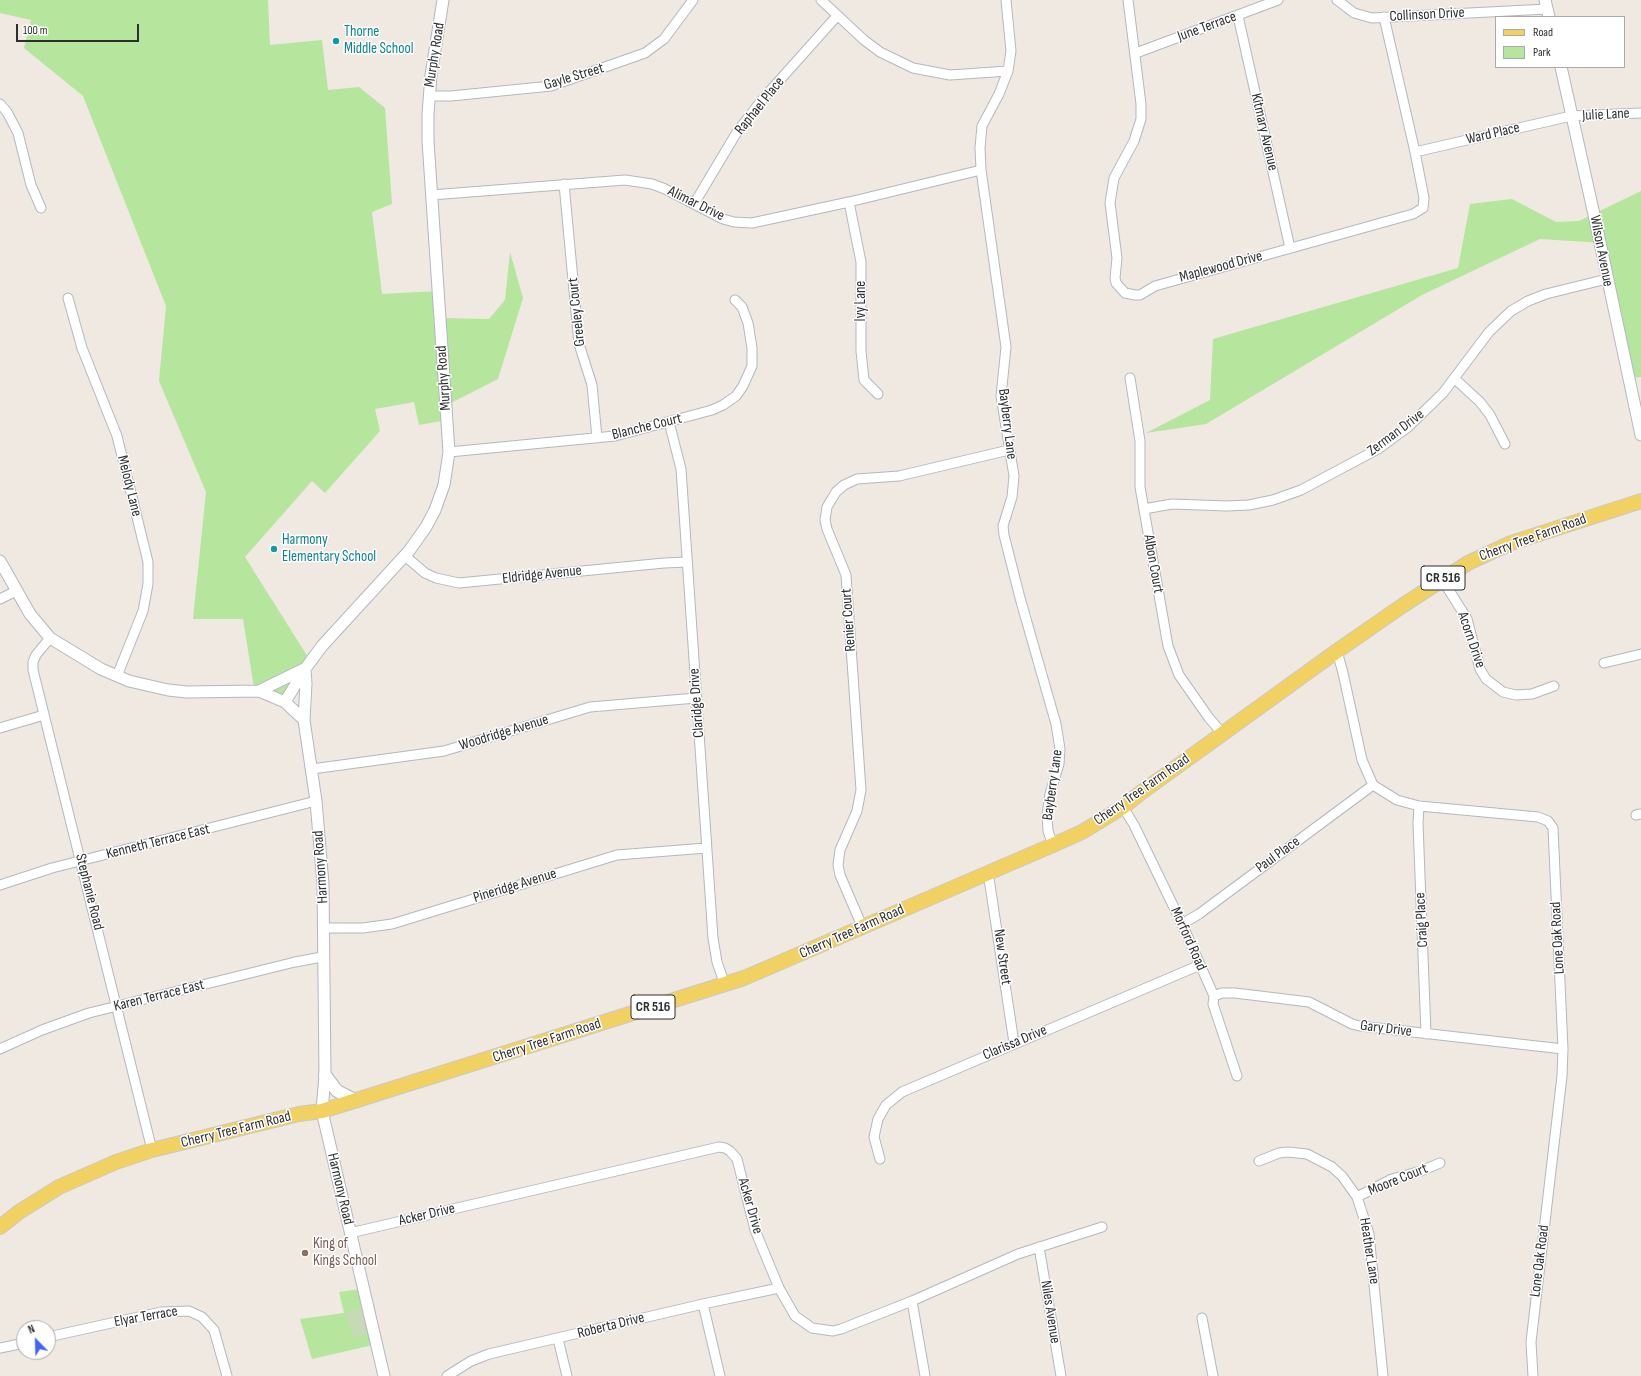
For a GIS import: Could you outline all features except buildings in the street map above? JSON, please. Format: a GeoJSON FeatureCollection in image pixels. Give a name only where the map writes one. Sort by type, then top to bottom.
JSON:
{"type":"FeatureCollection","features":[{"type":"Feature","properties":{"kind":"main road","name":"Cherry Tree Farm Road"},"geometry":{"type":"LineString","coordinates":[[0,1227],[36,1201],[78,1178],[116,1162],[152,1150],[299,1114],[322,1111],[357,1101],[725,985],[764,971],[862,926],[1053,845],[1088,828],[1123,807],[1222,733],[1337,651],[1442,579],[1468,563],[1511,543],[1641,501]]}},
{"type":"Feature","properties":{"kind":"main road"},"geometry":{"type":"LineString","coordinates":[[325,1075],[337,1091],[357,1101]]}},
{"type":"Feature","properties":{"kind":"street","name":"Murphy Road"},"geometry":{"type":"LineString","coordinates":[[285,702],[305,669],[322,646],[405,556],[426,526],[435,510],[444,485],[450,452],[428,141],[429,96],[443,0]]}},
{"type":"Feature","properties":{"kind":"street","name":"Gayle Street"},"geometry":{"type":"LineString","coordinates":[[429,96],[451,96],[551,86],[645,53],[664,39],[693,0]]}},
{"type":"Feature","properties":{"kind":"street"},"geometry":{"type":"LineString","coordinates":[[821,0],[837,16],[880,52],[914,68],[954,75],[1008,71]]}},
{"type":"Feature","properties":{"kind":"street","name":"Bayberry Lane"},"geometry":{"type":"LineString","coordinates":[[1006,0],[1011,51],[1008,71],[999,94],[982,126],[980,136],[981,170],[1006,347],[1001,396],[1014,476],[1013,491],[1003,526],[1004,535],[1020,598],[1056,724],[1060,749],[1059,764],[1050,794],[1047,815],[1048,831],[1053,845]]}},
{"type":"Feature","properties":{"kind":"street","name":"Maplewood Drive"},"geometry":{"type":"LineString","coordinates":[[1128,0],[1136,54],[1141,104],[1141,125],[1134,141],[1116,172],[1110,196],[1117,258],[1115,278],[1119,289],[1131,295],[1140,294],[1155,286],[1421,210],[1424,205],[1424,198],[1384,17]]}},
{"type":"Feature","properties":{"kind":"street","name":"June Terrace"},"geometry":{"type":"LineString","coordinates":[[1136,54],[1278,0]]}},
{"type":"Feature","properties":{"kind":"street","name":"Collinson Drive"},"geometry":{"type":"LineString","coordinates":[[1337,0],[1344,7],[1361,16],[1384,17],[1547,9]]}},
{"type":"Feature","properties":{"kind":"street","name":"Raphael Place"},"geometry":{"type":"LineString","coordinates":[[694,204],[722,155],[747,120],[837,16]]}},
{"type":"Feature","properties":{"kind":"street","name":"Kitmary Avenue"},"geometry":{"type":"LineString","coordinates":[[1238,16],[1290,248]]}},
{"type":"Feature","properties":{"kind":"street","name":"Wilson Avenue"},"geometry":{"type":"LineString","coordinates":[[1561,68],[1571,116],[1596,219],[1607,279],[1641,435]]}},
{"type":"Feature","properties":{"kind":"street"},"geometry":{"type":"LineString","coordinates":[[0,104],[7,112],[18,133],[31,185],[42,208]]}},
{"type":"Feature","properties":{"kind":"street","name":"Julie Lane"},"geometry":{"type":"LineString","coordinates":[[1571,116],[1641,113]]}},
{"type":"Feature","properties":{"kind":"street","name":"Ward Place"},"geometry":{"type":"LineString","coordinates":[[1415,152],[1571,116]]}},
{"type":"Feature","properties":{"kind":"street","name":"Alimar Drive"},"geometry":{"type":"LineString","coordinates":[[431,195],[613,180],[638,181],[665,189],[723,219],[742,223],[760,222],[981,170]]}},
{"type":"Feature","properties":{"kind":"street","name":"Greeley Court"},"geometry":{"type":"LineString","coordinates":[[564,184],[579,344],[592,385],[597,438]]}},
{"type":"Feature","properties":{"kind":"street","name":"Ivy Lane"},"geometry":{"type":"LineString","coordinates":[[849,202],[861,262],[861,351],[864,380],[878,394]]}},
{"type":"Feature","properties":{"kind":"street","name":"Zerman Drive"},"geometry":{"type":"LineString","coordinates":[[1144,509],[1172,504],[1227,506],[1249,505],[1273,500],[1301,490],[1389,441],[1422,415],[1455,378],[1488,332],[1511,312],[1528,301],[1546,294],[1607,279]]}},
{"type":"Feature","properties":{"kind":"street","name":"Melody Lane"},"geometry":{"type":"LineString","coordinates":[[68,298],[82,348],[117,436],[148,562],[148,584],[143,611],[117,676]]}},
{"type":"Feature","properties":{"kind":"street","name":"Blanche Court"},"geometry":{"type":"LineString","coordinates":[[450,452],[616,436],[669,422],[723,405],[736,396],[743,386],[752,366],[752,348],[744,312],[735,300]]}},
{"type":"Feature","properties":{"kind":"street","name":"Albon Court"},"geometry":{"type":"LineString","coordinates":[[1130,378],[1140,447],[1139,481],[1165,633],[1172,661],[1178,675],[1209,718],[1222,733]]}},
{"type":"Feature","properties":{"kind":"street"},"geometry":{"type":"LineString","coordinates":[[1455,378],[1480,402],[1490,415],[1504,444]]}},
{"type":"Feature","properties":{"kind":"street","name":"Claridge Drive"},"geometry":{"type":"LineString","coordinates":[[669,422],[680,469],[713,938],[725,985]]}},
{"type":"Feature","properties":{"kind":"street","name":"Renier Court"},"geometry":{"type":"LineString","coordinates":[[862,926],[840,875],[838,865],[840,850],[858,811],[860,790],[846,575],[827,529],[825,520],[827,507],[836,492],[844,485],[857,479],[894,477],[1009,450]]}},
{"type":"Feature","properties":{"kind":"street","name":"Eldridge Avenue"},"geometry":{"type":"LineString","coordinates":[[405,556],[425,572],[436,578],[459,583],[687,562]]}},
{"type":"Feature","properties":{"kind":"street"},"geometry":{"type":"LineString","coordinates":[[0,561],[30,614],[50,638],[83,660],[117,676],[146,686],[174,691],[259,691],[285,702],[304,720]]}},
{"type":"Feature","properties":{"kind":"street","name":"Acorn Drive"},"geometry":{"type":"LineString","coordinates":[[1442,579],[1467,620],[1480,670],[1486,679],[1503,692],[1516,695],[1532,694],[1554,686]]}},
{"type":"Feature","properties":{"kind":"street"},"geometry":{"type":"LineString","coordinates":[[0,599],[16,591]]}},
{"type":"Feature","properties":{"kind":"street","name":"Stephanie Road"},"geometry":{"type":"LineString","coordinates":[[50,638],[36,655],[33,662],[44,715],[152,1150]]}},
{"type":"Feature","properties":{"kind":"street"},"geometry":{"type":"LineString","coordinates":[[1337,651],[1344,673],[1362,760],[1373,785]]}},
{"type":"Feature","properties":{"kind":"street"},"geometry":{"type":"LineString","coordinates":[[1604,663],[1641,654]]}},
{"type":"Feature","properties":{"kind":"street"},"geometry":{"type":"LineString","coordinates":[[259,691],[305,669]]}},
{"type":"Feature","properties":{"kind":"street","name":"Harmony Road"},"geometry":{"type":"LineString","coordinates":[[305,669],[306,684],[304,720],[316,801],[323,884],[324,928],[322,957],[325,1075],[322,1111],[384,1376]]}},
{"type":"Feature","properties":{"kind":"street","name":"Woodridge Avenue"},"geometry":{"type":"LineString","coordinates":[[312,769],[444,751],[590,707],[696,698]]}},
{"type":"Feature","properties":{"kind":"street"},"geometry":{"type":"LineString","coordinates":[[0,728],[44,715]]}},
{"type":"Feature","properties":{"kind":"street","name":"Lone Oak Road"},"geometry":{"type":"LineString","coordinates":[[1373,785],[1397,800],[1419,806],[1543,818],[1551,825],[1553,831],[1563,1049],[1562,1076],[1531,1342],[1533,1376]]}},
{"type":"Feature","properties":{"kind":"street","name":"Paul Place"},"geometry":{"type":"LineString","coordinates":[[1182,924],[1199,914],[1373,785]]}},
{"type":"Feature","properties":{"kind":"street","name":"Kenneth Terrace East"},"geometry":{"type":"LineString","coordinates":[[0,885],[52,868],[316,801]]}},
{"type":"Feature","properties":{"kind":"street","name":"Craig Place"},"geometry":{"type":"LineString","coordinates":[[1419,806],[1418,823],[1426,1034]]}},
{"type":"Feature","properties":{"kind":"street","name":"Morford Road"},"geometry":{"type":"LineString","coordinates":[[1123,807],[1134,825],[1182,924],[1214,996],[1213,1004],[1237,1076]]}},
{"type":"Feature","properties":{"kind":"street","name":"Pineridge Avenue"},"geometry":{"type":"LineString","coordinates":[[324,928],[363,928],[392,924],[617,855],[706,848]]}},
{"type":"Feature","properties":{"kind":"street","name":"New Street"},"geometry":{"type":"LineString","coordinates":[[988,872],[1014,1043]]}},
{"type":"Feature","properties":{"kind":"street","name":"Karen Terrace East"},"geometry":{"type":"LineString","coordinates":[[0,1049],[66,1021],[117,1006],[295,962],[322,957]]}},
{"type":"Feature","properties":{"kind":"street","name":"Clarissa Drive"},"geometry":{"type":"LineString","coordinates":[[880,1159],[874,1137],[875,1127],[881,1112],[892,1099],[931,1079],[1200,965]]}},
{"type":"Feature","properties":{"kind":"street","name":"Gary Drive"},"geometry":{"type":"LineString","coordinates":[[1214,996],[1222,993],[1235,993],[1309,1002],[1352,1024],[1426,1034],[1563,1049]]}},
{"type":"Feature","properties":{"kind":"street","name":"Acker Drive"},"geometry":{"type":"LineString","coordinates":[[350,1233],[718,1147],[730,1150],[737,1160],[755,1230],[779,1288],[795,1316],[808,1326],[823,1330],[841,1329],[912,1301],[1018,1254],[1102,1226]]}},
{"type":"Feature","properties":{"kind":"street","name":"Heather Lane"},"geometry":{"type":"LineString","coordinates":[[1259,1161],[1284,1152],[1307,1154],[1332,1167],[1346,1181],[1357,1197],[1369,1234],[1383,1376]]}},
{"type":"Feature","properties":{"kind":"street","name":"Moore Court"},"geometry":{"type":"LineString","coordinates":[[1357,1197],[1392,1179],[1421,1171],[1440,1163]]}},
{"type":"Feature","properties":{"kind":"street","name":"Niles Avenue"},"geometry":{"type":"LineString","coordinates":[[1039,1247],[1061,1376]]}},
{"type":"Feature","properties":{"kind":"street","name":"Roberta Drive"},"geometry":{"type":"LineString","coordinates":[[447,1376],[479,1357],[703,1304],[779,1288]]}},
{"type":"Feature","properties":{"kind":"street"},"geometry":{"type":"LineString","coordinates":[[912,1301],[924,1376]]}},
{"type":"Feature","properties":{"kind":"street"},"geometry":{"type":"LineString","coordinates":[[703,1304],[720,1376]]}},
{"type":"Feature","properties":{"kind":"street","name":"Elyar Terrace"},"geometry":{"type":"LineString","coordinates":[[56,1335],[161,1312],[189,1311],[202,1317],[214,1330],[226,1376]]}},
{"type":"Feature","properties":{"kind":"street"},"geometry":{"type":"LineString","coordinates":[[1202,1318],[1213,1376]]}},
{"type":"Feature","properties":{"kind":"street"},"geometry":{"type":"LineString","coordinates":[[558,1339],[567,1376]]}},
{"type":"Feature","properties":{"kind":"street"},"geometry":{"type":"LineString","coordinates":[[0,1348],[16,1345]]}},
{"type":"Feature","properties":{"kind":"green space"},"geometry":{"type":"Polygon","coordinates":[[[0,0],[268,0],[270,45],[322,40],[328,90],[359,87],[385,108],[392,204],[372,212],[382,294],[439,291],[441,318],[489,319],[505,300],[510,252],[523,298],[498,379],[447,405],[447,420],[419,425],[414,402],[375,409],[380,431],[325,493],[312,481],[245,557],[311,662],[287,700],[254,688],[243,619],[193,619],[206,492],[159,381],[166,306],[83,96],[24,48],[31,20],[0,13],[0,0]]]}},
{"type":"Feature","properties":{"kind":"green space"},"geometry":{"type":"Polygon","coordinates":[[[1641,191],[1641,377],[1631,378],[1603,243],[1540,239],[1422,295],[1206,424],[1146,433],[1210,400],[1213,339],[1458,268],[1470,204],[1512,199],[1556,222],[1579,221],[1641,191]]]}},
{"type":"Feature","properties":{"kind":"green space"},"geometry":{"type":"Polygon","coordinates":[[[360,1289],[373,1345],[312,1359],[300,1319],[344,1313],[339,1292],[360,1289]]]}},
{"type":"Feature","properties":{"kind":"green space"},"geometry":{"type":"Polygon","coordinates":[[[374,1304],[379,1330],[353,1338],[346,1313],[374,1304]]]}},
{"type":"Feature","properties":{"kind":"place","name":"Thorne Middle School"},"geometry":{"type":"Point","coordinates":[336,41]}},
{"type":"Feature","properties":{"kind":"place","name":"Harmony Elementary School"},"geometry":{"type":"Point","coordinates":[274,549]}},
{"type":"Feature","properties":{"kind":"place","name":"King of Kings School"},"geometry":{"type":"Point","coordinates":[305,1253]}}]}
